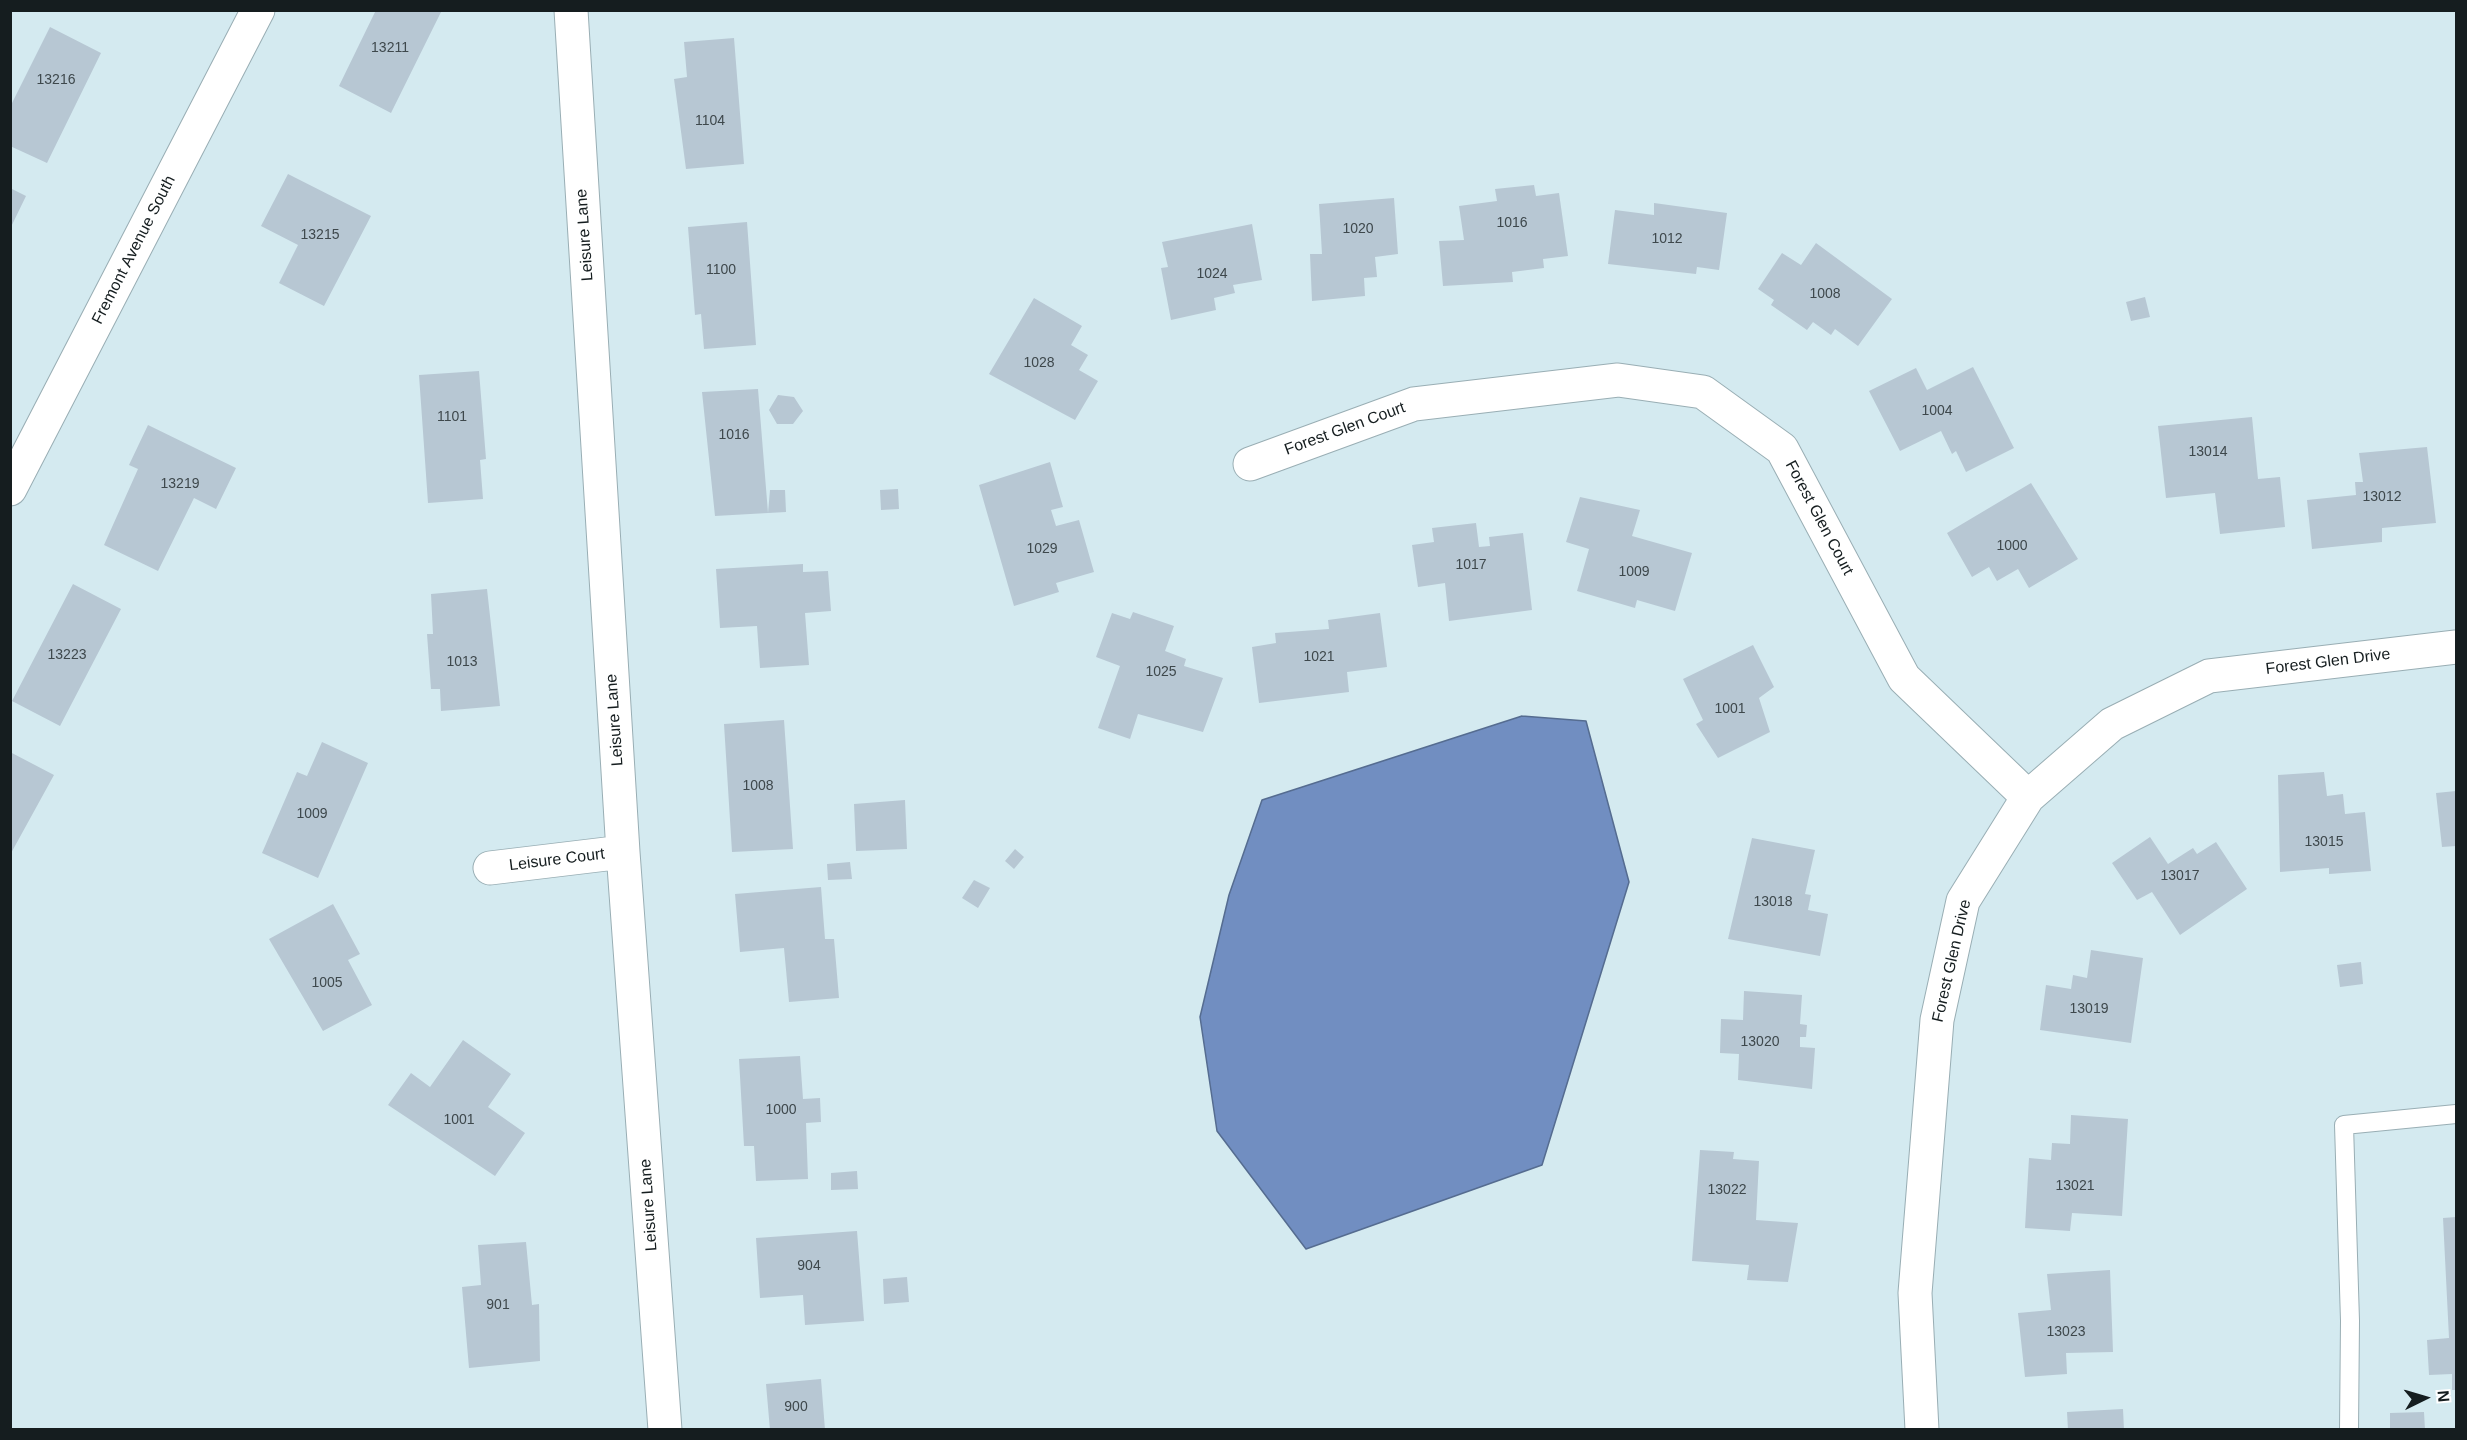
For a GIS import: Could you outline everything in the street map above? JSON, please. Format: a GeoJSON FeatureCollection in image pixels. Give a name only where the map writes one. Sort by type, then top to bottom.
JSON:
{"type":"FeatureCollection","features":[{"type":"Feature","properties":{"kind":"street","name":"Fremont Avenue South"},"geometry":{"type":"LineString","coordinates":[[10,489],[258,10]]}},
{"type":"Feature","properties":{"kind":"street","name":"Leisure Lane"},"geometry":{"type":"LineString","coordinates":[[571,10],[623,852],[665,1430]]}},
{"type":"Feature","properties":{"kind":"street","name":"Forest Glen Court"},"geometry":{"type":"LineString","coordinates":[[1250,464],[1414,404],[1618,380],[1703,392],[1782,450],[1904,678],[2028,797]]}},
{"type":"Feature","properties":{"kind":"street","name":"Forest Glen Drive"},"geometry":{"type":"LineString","coordinates":[[1922,1430],[1915,1293],[1937,1020],[1963,902],[2028,797],[2112,724],[2209,676],[2457,647]]}},
{"type":"Feature","properties":{"kind":"street","name":"Leisure Court"},"geometry":{"type":"LineString","coordinates":[[490,868],[623,852]]}},
{"type":"Feature","properties":{"kind":"lane"},"geometry":{"type":"LineString","coordinates":[[2349,1430],[2350,1321],[2344,1125],[2457,1114]]}},
{"type":"Feature","properties":{"kind":"water"},"geometry":{"type":"Polygon","coordinates":[[[1522,716],[1586,721],[1629,882],[1542,1165],[1306,1249],[1217,1131],[1200,1017],[1229,895],[1262,800],[1522,716]]]}},
{"type":"Feature","properties":{"kind":"building"},"geometry":{"type":"Polygon","coordinates":[[[376,10],[442,10],[391,113],[339,86],[376,10]]]}},
{"type":"Feature","properties":{"kind":"building"},"geometry":{"type":"Polygon","coordinates":[[[50,27],[101,53],[47,163],[10,146],[10,107],[50,27]]]}},
{"type":"Feature","properties":{"kind":"building"},"geometry":{"type":"Polygon","coordinates":[[[734,38],[744,164],[686,169],[674,79],[687,77],[684,42],[734,38]]]}},
{"type":"Feature","properties":{"kind":"building"},"geometry":{"type":"Polygon","coordinates":[[[288,174],[371,216],[324,306],[279,283],[298,245],[261,226],[288,174]]]}},
{"type":"Feature","properties":{"kind":"building"},"geometry":{"type":"Polygon","coordinates":[[[1534,185],[1536,196],[1559,193],[1568,256],[1543,259],[1544,268],[1512,272],[1513,282],[1443,286],[1439,241],[1464,240],[1459,206],[1497,201],[1495,189],[1534,185]]]}},
{"type":"Feature","properties":{"kind":"building"},"geometry":{"type":"Polygon","coordinates":[[[10,188],[26,196],[10,229],[10,188]]]}},
{"type":"Feature","properties":{"kind":"building"},"geometry":{"type":"Polygon","coordinates":[[[1394,198],[1398,254],[1375,257],[1377,277],[1364,278],[1365,296],[1312,301],[1310,254],[1322,254],[1319,204],[1394,198]]]}},
{"type":"Feature","properties":{"kind":"building"},"geometry":{"type":"Polygon","coordinates":[[[1654,203],[1727,213],[1719,270],[1697,267],[1696,274],[1608,264],[1615,210],[1654,215],[1654,203]]]}},
{"type":"Feature","properties":{"kind":"building"},"geometry":{"type":"Polygon","coordinates":[[[747,222],[756,345],[704,349],[701,314],[695,315],[688,227],[747,222]]]}},
{"type":"Feature","properties":{"kind":"building"},"geometry":{"type":"Polygon","coordinates":[[[1252,224],[1262,280],[1233,285],[1235,293],[1214,298],[1216,310],[1171,320],[1161,268],[1168,267],[1162,242],[1252,224]]]}},
{"type":"Feature","properties":{"kind":"building"},"geometry":{"type":"Polygon","coordinates":[[[1816,243],[1892,299],[1858,346],[1835,329],[1831,335],[1813,322],[1807,330],[1771,305],[1774,300],[1758,289],[1782,253],[1801,265],[1816,243]]]}},
{"type":"Feature","properties":{"kind":"building"},"geometry":{"type":"Polygon","coordinates":[[[2145,297],[2150,317],[2131,321],[2126,302],[2145,297]]]}},
{"type":"Feature","properties":{"kind":"building"},"geometry":{"type":"Polygon","coordinates":[[[1034,298],[1082,326],[1071,345],[1088,355],[1079,370],[1098,381],[1075,420],[989,374],[1034,298]]]}},
{"type":"Feature","properties":{"kind":"building"},"geometry":{"type":"Polygon","coordinates":[[[1973,367],[2014,448],[1966,472],[1956,451],[1952,454],[1941,431],[1900,451],[1869,391],[1916,368],[1927,390],[1973,367]]]}},
{"type":"Feature","properties":{"kind":"building"},"geometry":{"type":"Polygon","coordinates":[[[479,371],[486,459],[480,460],[483,499],[428,503],[419,375],[479,371]]]}},
{"type":"Feature","properties":{"kind":"building"},"geometry":{"type":"Polygon","coordinates":[[[758,389],[768,513],[715,516],[702,392],[758,389]]]}},
{"type":"Feature","properties":{"kind":"building"},"geometry":{"type":"Polygon","coordinates":[[[778,395],[794,397],[803,411],[793,424],[777,424],[769,410],[778,395]]]}},
{"type":"Feature","properties":{"kind":"building"},"geometry":{"type":"Polygon","coordinates":[[[2252,417],[2258,479],[2280,477],[2285,527],[2220,534],[2215,493],[2166,498],[2158,426],[2252,417]]]}},
{"type":"Feature","properties":{"kind":"building"},"geometry":{"type":"Polygon","coordinates":[[[148,425],[236,468],[216,509],[194,498],[158,571],[104,545],[138,469],[129,465],[148,425]]]}},
{"type":"Feature","properties":{"kind":"building"},"geometry":{"type":"Polygon","coordinates":[[[2427,447],[2436,523],[2382,528],[2382,542],[2312,549],[2307,500],[2356,495],[2355,482],[2363,482],[2359,453],[2427,447]]]}},
{"type":"Feature","properties":{"kind":"building"},"geometry":{"type":"Polygon","coordinates":[[[1050,462],[1063,507],[1051,510],[1056,526],[1079,520],[1094,572],[1056,583],[1059,592],[1014,606],[979,485],[1050,462]]]}},
{"type":"Feature","properties":{"kind":"building"},"geometry":{"type":"Polygon","coordinates":[[[2031,483],[2078,559],[2029,588],[2018,569],[1997,581],[1989,567],[1972,577],[1947,533],[2031,483]]]}},
{"type":"Feature","properties":{"kind":"building"},"geometry":{"type":"Polygon","coordinates":[[[898,489],[899,509],[881,510],[880,490],[898,489]]]}},
{"type":"Feature","properties":{"kind":"building"},"geometry":{"type":"Polygon","coordinates":[[[770,490],[785,490],[786,512],[768,513],[770,490]]]}},
{"type":"Feature","properties":{"kind":"building"},"geometry":{"type":"Polygon","coordinates":[[[1580,497],[1640,510],[1632,536],[1692,553],[1675,611],[1637,600],[1635,608],[1577,591],[1589,549],[1566,542],[1580,497]]]}},
{"type":"Feature","properties":{"kind":"building"},"geometry":{"type":"Polygon","coordinates":[[[1476,523],[1479,547],[1490,546],[1489,537],[1523,533],[1532,610],[1449,621],[1445,583],[1418,587],[1412,545],[1434,542],[1432,528],[1476,523]]]}},
{"type":"Feature","properties":{"kind":"building"},"geometry":{"type":"Polygon","coordinates":[[[803,564],[803,572],[828,571],[831,611],[805,613],[809,665],[760,668],[757,626],[720,628],[716,569],[803,564]]]}},
{"type":"Feature","properties":{"kind":"building"},"geometry":{"type":"Polygon","coordinates":[[[73,584],[121,609],[60,726],[12,701],[73,584]]]}},
{"type":"Feature","properties":{"kind":"building"},"geometry":{"type":"Polygon","coordinates":[[[487,589],[500,706],[441,711],[440,689],[431,689],[427,634],[433,634],[431,594],[487,589]]]}},
{"type":"Feature","properties":{"kind":"building"},"geometry":{"type":"Polygon","coordinates":[[[1133,612],[1174,626],[1165,651],[1186,659],[1184,666],[1223,678],[1203,732],[1138,714],[1130,739],[1098,728],[1120,666],[1096,657],[1112,613],[1130,619],[1133,612]]]}},
{"type":"Feature","properties":{"kind":"building"},"geometry":{"type":"Polygon","coordinates":[[[1380,613],[1387,667],[1347,672],[1349,692],[1259,703],[1252,647],[1276,643],[1275,633],[1329,629],[1328,620],[1380,613]]]}},
{"type":"Feature","properties":{"kind":"building"},"geometry":{"type":"Polygon","coordinates":[[[1753,645],[1774,687],[1759,698],[1770,732],[1718,758],[1696,724],[1703,720],[1683,679],[1753,645]]]}},
{"type":"Feature","properties":{"kind":"building"},"geometry":{"type":"Polygon","coordinates":[[[784,720],[793,849],[732,852],[724,724],[784,720]]]}},
{"type":"Feature","properties":{"kind":"building"},"geometry":{"type":"Polygon","coordinates":[[[322,742],[368,763],[318,878],[262,853],[297,772],[307,776],[322,742]]]}},
{"type":"Feature","properties":{"kind":"building"},"geometry":{"type":"Polygon","coordinates":[[[10,752],[54,775],[10,855],[10,752]]]}},
{"type":"Feature","properties":{"kind":"building"},"geometry":{"type":"Polygon","coordinates":[[[2324,772],[2327,796],[2343,794],[2345,814],[2365,812],[2371,871],[2329,874],[2329,868],[2280,872],[2278,775],[2324,772]]]}},
{"type":"Feature","properties":{"kind":"building"},"geometry":{"type":"Polygon","coordinates":[[[2456,791],[2456,846],[2442,847],[2436,793],[2456,791]]]}},
{"type":"Feature","properties":{"kind":"building"},"geometry":{"type":"Polygon","coordinates":[[[905,800],[907,849],[856,851],[854,804],[905,800]]]}},
{"type":"Feature","properties":{"kind":"building"},"geometry":{"type":"Polygon","coordinates":[[[2150,837],[2168,864],[2193,848],[2197,854],[2216,842],[2247,889],[2180,935],[2152,892],[2137,900],[2112,863],[2150,837]]]}},
{"type":"Feature","properties":{"kind":"building"},"geometry":{"type":"Polygon","coordinates":[[[1752,838],[1815,850],[1805,894],[1811,895],[1808,910],[1828,914],[1820,956],[1728,939],[1752,838]]]}},
{"type":"Feature","properties":{"kind":"building"},"geometry":{"type":"Polygon","coordinates":[[[1015,849],[1024,857],[1014,869],[1005,861],[1015,849]]]}},
{"type":"Feature","properties":{"kind":"building"},"geometry":{"type":"Polygon","coordinates":[[[850,862],[852,879],[828,880],[827,864],[850,862]]]}},
{"type":"Feature","properties":{"kind":"building"},"geometry":{"type":"Polygon","coordinates":[[[974,880],[990,888],[978,908],[962,898],[974,880]]]}},
{"type":"Feature","properties":{"kind":"building"},"geometry":{"type":"Polygon","coordinates":[[[821,887],[825,939],[834,939],[839,998],[789,1002],[784,948],[740,952],[735,894],[821,887]]]}},
{"type":"Feature","properties":{"kind":"building"},"geometry":{"type":"Polygon","coordinates":[[[333,904],[360,954],[348,960],[372,1005],[323,1031],[269,939],[333,904]]]}},
{"type":"Feature","properties":{"kind":"building"},"geometry":{"type":"Polygon","coordinates":[[[2091,950],[2143,958],[2131,1043],[2040,1030],[2046,985],[2071,989],[2073,975],[2087,978],[2091,950]]]}},
{"type":"Feature","properties":{"kind":"building"},"geometry":{"type":"Polygon","coordinates":[[[2361,962],[2363,984],[2340,987],[2337,965],[2361,962]]]}},
{"type":"Feature","properties":{"kind":"building"},"geometry":{"type":"Polygon","coordinates":[[[1744,991],[1802,995],[1800,1024],[1807,1025],[1806,1037],[1800,1037],[1800,1047],[1815,1048],[1812,1089],[1738,1080],[1739,1054],[1720,1053],[1721,1019],[1743,1020],[1744,991]]]}},
{"type":"Feature","properties":{"kind":"building"},"geometry":{"type":"Polygon","coordinates":[[[463,1040],[511,1074],[488,1107],[525,1133],[495,1176],[388,1105],[411,1073],[430,1087],[463,1040]]]}},
{"type":"Feature","properties":{"kind":"building"},"geometry":{"type":"Polygon","coordinates":[[[800,1056],[803,1099],[820,1098],[821,1122],[806,1123],[808,1179],[756,1181],[754,1146],[744,1146],[739,1059],[800,1056]]]}},
{"type":"Feature","properties":{"kind":"building"},"geometry":{"type":"Polygon","coordinates":[[[2071,1115],[2128,1119],[2122,1216],[2072,1213],[2070,1231],[2025,1228],[2029,1158],[2051,1160],[2052,1143],[2070,1144],[2071,1115]]]}},
{"type":"Feature","properties":{"kind":"building"},"geometry":{"type":"Polygon","coordinates":[[[1700,1150],[1734,1152],[1733,1159],[1759,1161],[1756,1220],[1798,1223],[1788,1282],[1747,1280],[1749,1265],[1692,1261],[1700,1150]]]}},
{"type":"Feature","properties":{"kind":"building"},"geometry":{"type":"Polygon","coordinates":[[[857,1171],[858,1189],[831,1190],[831,1173],[857,1171]]]}},
{"type":"Feature","properties":{"kind":"building"},"geometry":{"type":"Polygon","coordinates":[[[2456,1217],[2456,1390],[2452,1390],[2452,1374],[2429,1375],[2427,1340],[2449,1338],[2443,1218],[2456,1217]]]}},
{"type":"Feature","properties":{"kind":"building"},"geometry":{"type":"Polygon","coordinates":[[[857,1231],[864,1321],[805,1325],[803,1295],[760,1298],[756,1238],[857,1231]]]}},
{"type":"Feature","properties":{"kind":"building"},"geometry":{"type":"Polygon","coordinates":[[[526,1242],[532,1305],[539,1304],[540,1361],[469,1368],[462,1287],[481,1285],[478,1245],[526,1242]]]}},
{"type":"Feature","properties":{"kind":"building"},"geometry":{"type":"Polygon","coordinates":[[[2110,1270],[2113,1352],[2066,1353],[2067,1374],[2025,1377],[2018,1313],[2051,1310],[2047,1274],[2110,1270]]]}},
{"type":"Feature","properties":{"kind":"building"},"geometry":{"type":"Polygon","coordinates":[[[907,1277],[909,1302],[884,1304],[883,1279],[907,1277]]]}},
{"type":"Feature","properties":{"kind":"building"},"geometry":{"type":"Polygon","coordinates":[[[821,1379],[825,1430],[770,1430],[766,1384],[821,1379]]]}},
{"type":"Feature","properties":{"kind":"building"},"geometry":{"type":"Polygon","coordinates":[[[2123,1409],[2124,1430],[2068,1430],[2067,1412],[2123,1409]]]}},
{"type":"Feature","properties":{"kind":"building"},"geometry":{"type":"Polygon","coordinates":[[[2424,1412],[2425,1430],[2390,1430],[2390,1413],[2424,1412]]]}}]}
